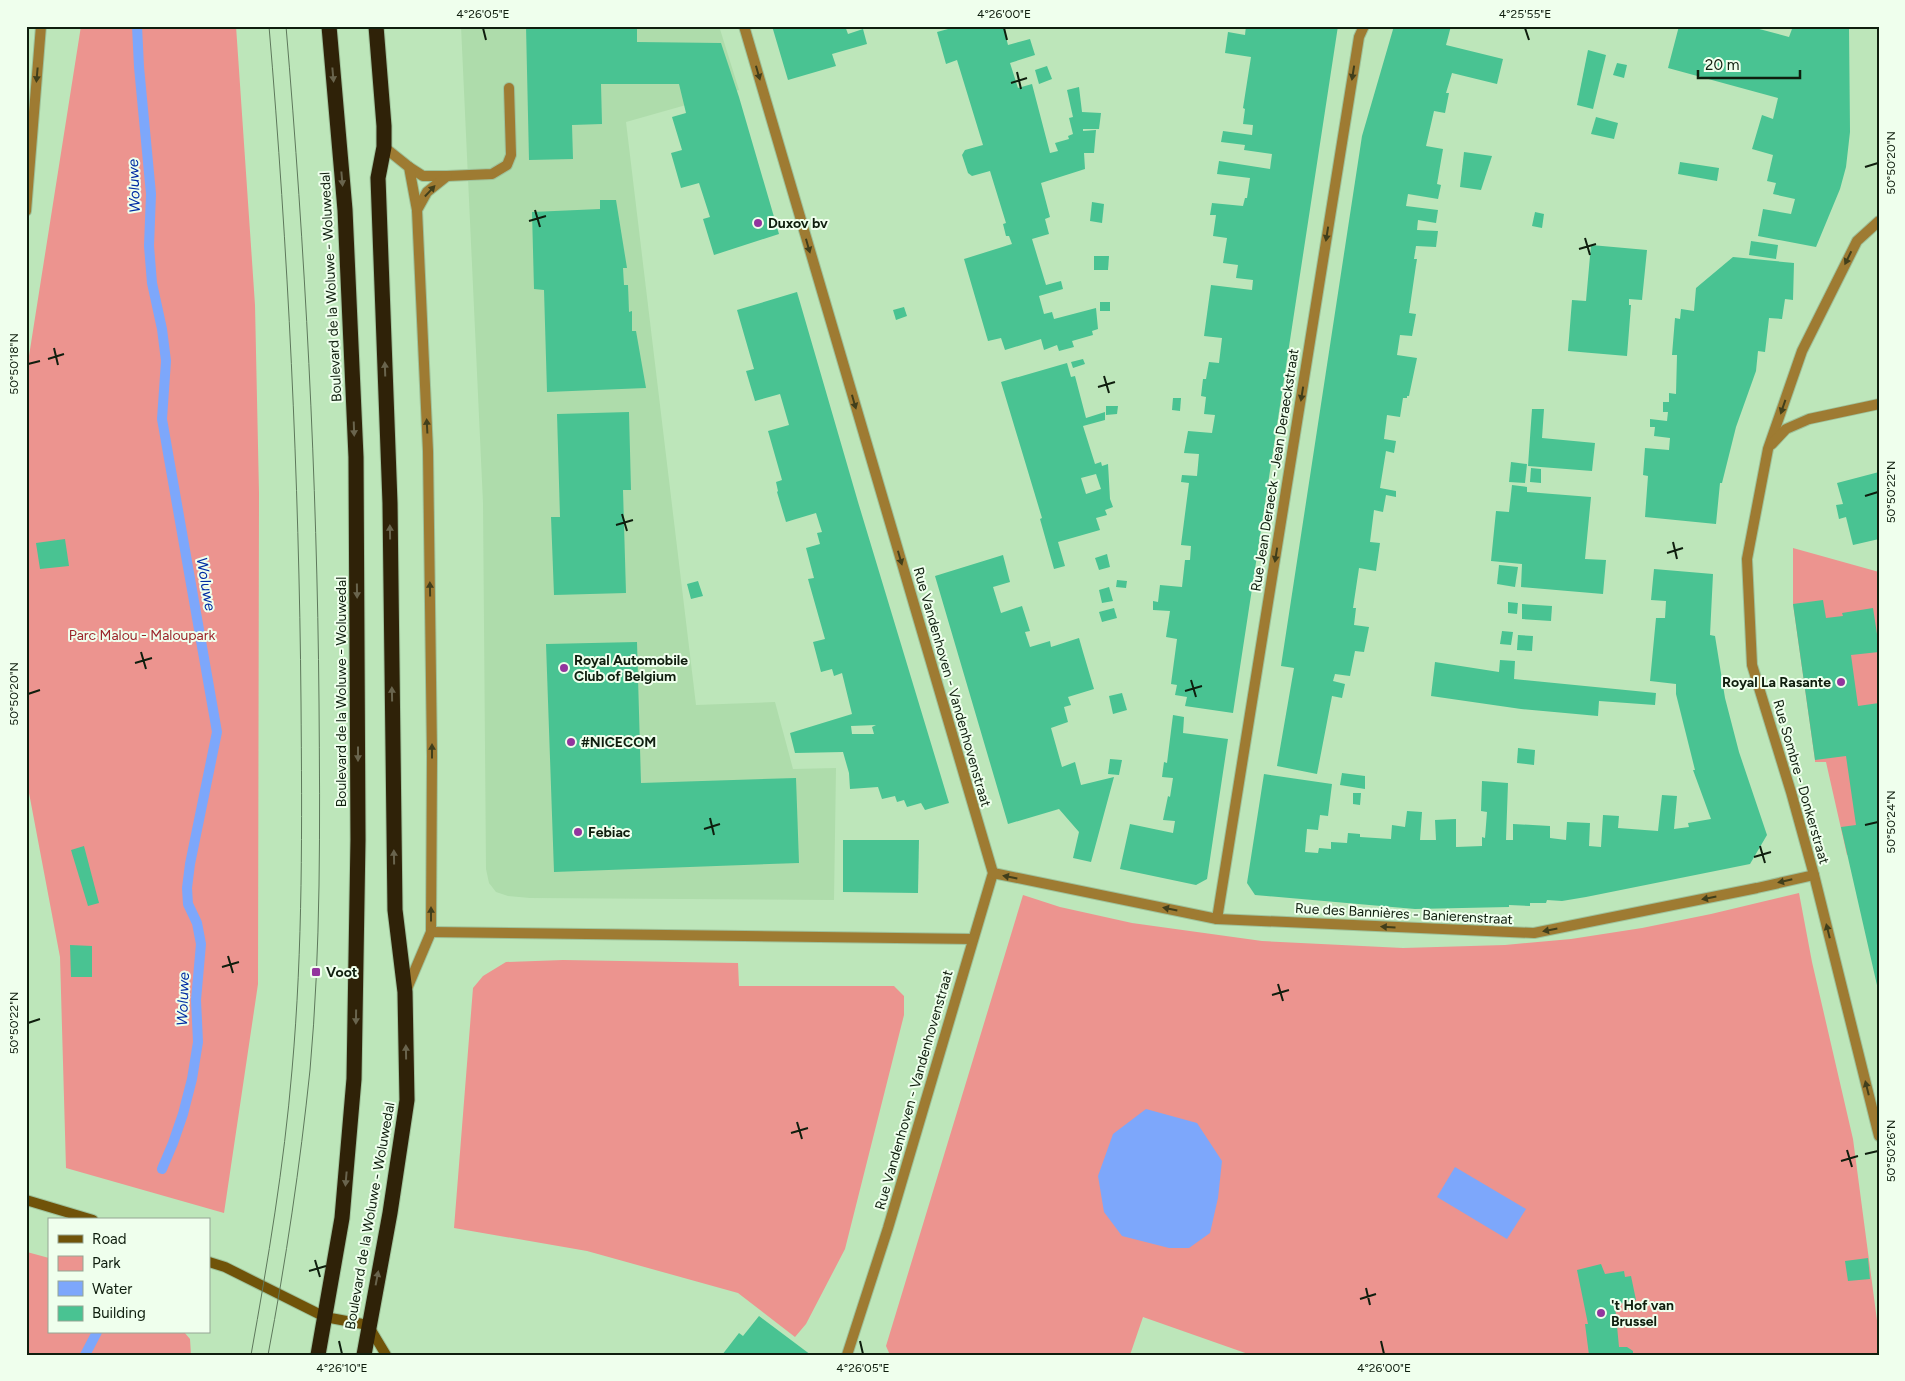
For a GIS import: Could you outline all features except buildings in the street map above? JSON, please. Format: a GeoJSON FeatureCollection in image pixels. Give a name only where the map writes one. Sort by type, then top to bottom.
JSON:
{"type":"FeatureCollection","features":[{"type":"Feature","properties":{"kind":"highway","name":"Boulevard de la Woluwe - Woluwedal"},"geometry":{"type":"LineString","coordinates":[[318,1355],[342,1218],[354,1079],[358,849],[356,457],[345,210],[330,26]]}},
{"type":"Feature","properties":{"kind":"highway","name":"Boulevard de la Woluwe - Woluwedal"},"geometry":{"type":"LineString","coordinates":[[364,1355],[390,1213],[407,1100],[406,992],[395,910],[390,503],[378,178],[384,146],[384,126],[376,26]]}},
{"type":"Feature","properties":{"kind":"street"},"geometry":{"type":"LineString","coordinates":[[26,210],[41,26]]}},
{"type":"Feature","properties":{"kind":"street","name":"Rue Vandenhoven - Vandenhovenstraat"},"geometry":{"type":"LineString","coordinates":[[744,26],[993,873],[888,1228],[848,1355]]}},
{"type":"Feature","properties":{"kind":"street","name":"Rue Jean Deraeck - Jean Deraeckstraat"},"geometry":{"type":"LineString","coordinates":[[1217,919],[1357,47],[1364,26]]}},
{"type":"Feature","properties":{"kind":"street"},"geometry":{"type":"LineString","coordinates":[[384,146],[423,176],[492,174],[506,165],[511,155],[509,88]]}},
{"type":"Feature","properties":{"kind":"street","name":"Boulevard de la Woluwe - Woluwedal"},"geometry":{"type":"LineString","coordinates":[[406,992],[431,932],[432,756],[428,451],[417,210],[409,167]]}},
{"type":"Feature","properties":{"kind":"street"},"geometry":{"type":"LineString","coordinates":[[417,210],[427,192],[447,176]]}},
{"type":"Feature","properties":{"kind":"street","name":"Rue Sombre - Donkerstraat"},"geometry":{"type":"LineString","coordinates":[[1879,221],[1857,241],[1802,351],[1768,449],[1747,559],[1752,665],[1789,784],[1814,875],[1879,1136]]}},
{"type":"Feature","properties":{"kind":"street"},"geometry":{"type":"LineString","coordinates":[[1768,449],[1786,429],[1809,419],[1879,404]]}},
{"type":"Feature","properties":{"kind":"street","name":"Rue des Bannières - Banierenstraat"},"geometry":{"type":"LineString","coordinates":[[993,873],[1217,919],[1534,933],[1814,875]]}},
{"type":"Feature","properties":{"kind":"street"},"geometry":{"type":"LineString","coordinates":[[431,932],[973,939]]}},
{"type":"Feature","properties":{"kind":"street"},"geometry":{"type":"LineString","coordinates":[[26,1200],[86,1218]]}},
{"type":"Feature","properties":{"kind":"street"},"geometry":{"type":"LineString","coordinates":[[210,1262],[225,1267],[324,1317],[368,1325],[386,1355]]}},
{"type":"Feature","properties":{"kind":"shaded area"},"geometry":{"type":"Polygon","coordinates":[[[461,26],[719,26],[739,90],[626,122],[696,705],[775,702],[793,769],[836,768],[834,900],[530,898],[508,896],[496,892],[489,883],[486,869],[483,503],[461,26]]]}},
{"type":"Feature","properties":{"kind":"green space","name":"Parc Malou - Maloupark"},"geometry":{"type":"Polygon","coordinates":[[[81,26],[236,26],[255,305],[259,493],[258,984],[224,1213],[66,1168],[60,957],[26,777],[26,375],[81,26]]]}},
{"type":"Feature","properties":{"kind":"green space","name":"Royal La Rasante"},"geometry":{"type":"Polygon","coordinates":[[[1793,548],[1879,572],[1879,851],[1847,855],[1826,762],[1815,762],[1793,604],[1793,548]]]}},
{"type":"Feature","properties":{"kind":"green space","name":"'t Hof van Brussel"},"geometry":{"type":"Polygon","coordinates":[[[1799,893],[1812,962],[1853,1139],[1878,1328],[1879,1355],[1251,1355],[1143,1317],[1130,1355],[890,1355],[886,1346],[1023,895],[1060,907],[1132,923],[1262,941],[1403,948],[1505,945],[1571,939],[1642,928],[1799,893]]]}},
{"type":"Feature","properties":{"kind":"green space"},"geometry":{"type":"Polygon","coordinates":[[[563,960],[738,963],[739,986],[894,986],[904,996],[904,1015],[845,1249],[806,1324],[795,1337],[738,1293],[587,1251],[454,1228],[473,988],[483,976],[506,962],[563,960]]]}},
{"type":"Feature","properties":{"kind":"green space"},"geometry":{"type":"Polygon","coordinates":[[[27,1252],[48,1258],[48,1334],[186,1334],[190,1339],[191,1355],[26,1355],[27,1252]]]}},
{"type":"Feature","properties":{"kind":"water"},"geometry":{"type":"Polygon","coordinates":[[[1146,1109],[1197,1123],[1222,1161],[1218,1198],[1210,1233],[1189,1248],[1169,1248],[1122,1236],[1104,1212],[1098,1176],[1113,1134],[1146,1109]]]}},
{"type":"Feature","properties":{"kind":"water"},"geometry":{"type":"Polygon","coordinates":[[[1455,1167],[1526,1209],[1507,1239],[1437,1197],[1455,1167]]]}},
{"type":"Feature","properties":{"kind":"waterway","name":"Woluwe"},"geometry":{"type":"LineString","coordinates":[[137,26],[151,194],[149,246],[152,283],[162,329],[166,361],[162,419],[217,732],[190,864],[187,888],[188,904],[197,923],[201,944],[196,1000],[198,1042],[192,1079],[183,1114],[162,1169]]}},
{"type":"Feature","properties":{"kind":"waterway","name":"Woluwe"},"geometry":{"type":"LineString","coordinates":[[85,1355],[96,1334]]}},
{"type":"Feature","properties":{"kind":"tram line"},"geometry":{"type":"LineString","coordinates":[[251,1355],[275,1213],[289,1106],[296,1024],[301,886],[300,617],[295,448],[282,195],[269,26]]}},
{"type":"Feature","properties":{"kind":"tram line"},"geometry":{"type":"LineString","coordinates":[[268,1355],[292,1213],[310,1070],[314,1024],[319,886],[318,617],[313,448],[299,195],[286,26]]}},
{"type":"Feature","properties":{"kind":"place","name":"Duxov bv"},"geometry":{"type":"Point","coordinates":[758,223]}},
{"type":"Feature","properties":{"kind":"place","name":"Royal Automobile Club of Belgium"},"geometry":{"type":"Point","coordinates":[564,668]}},
{"type":"Feature","properties":{"kind":"place","name":"Royal La Rasante"},"geometry":{"type":"Point","coordinates":[1841,682]}},
{"type":"Feature","properties":{"kind":"place","name":"#NICECOM"},"geometry":{"type":"Point","coordinates":[571,742]}},
{"type":"Feature","properties":{"kind":"place","name":"Febiac"},"geometry":{"type":"Point","coordinates":[578,832]}},
{"type":"Feature","properties":{"kind":"place","name":"Voot"},"geometry":{"type":"Point","coordinates":[316,972]}},
{"type":"Feature","properties":{"kind":"place","name":"'t Hof van Brussel"},"geometry":{"type":"Point","coordinates":[1601,1313]}}]}
